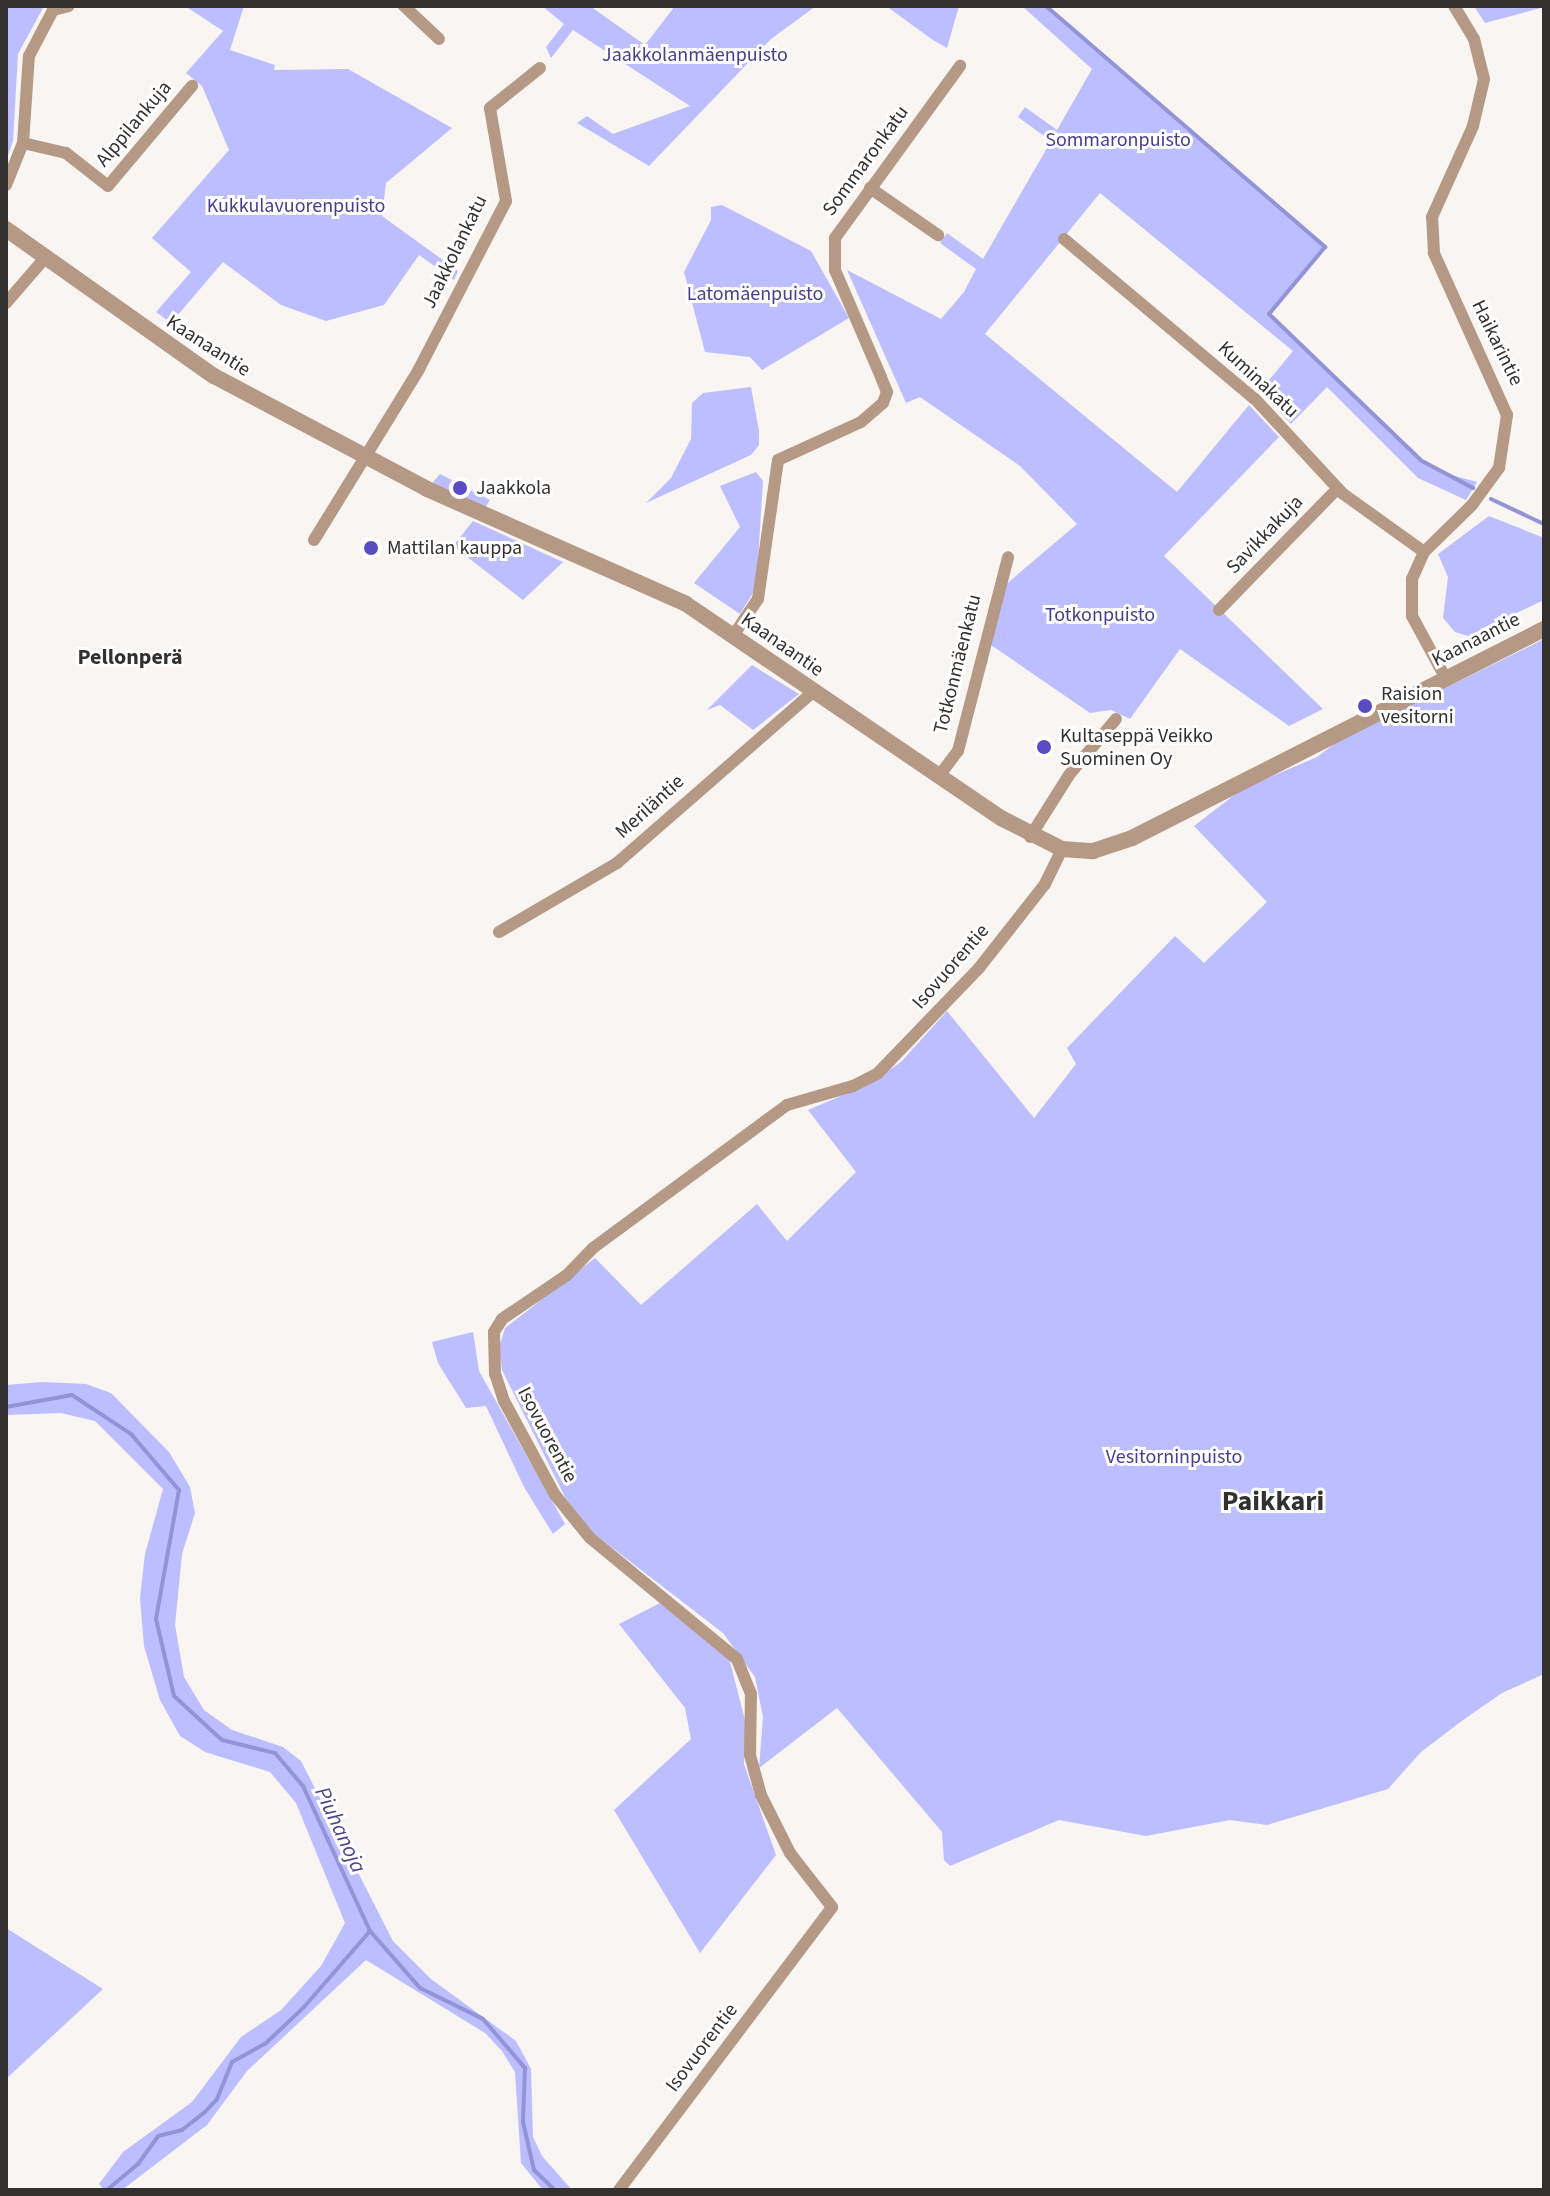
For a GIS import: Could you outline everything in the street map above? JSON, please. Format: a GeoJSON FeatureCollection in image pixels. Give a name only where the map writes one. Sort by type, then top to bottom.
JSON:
{"type":"FeatureCollection","features":[{"type":"Feature","properties":{"kind":"street"},"geometry":{"type":"LineString","coordinates":[[6,185],[23,143],[29,56],[53,10],[69,6]]}},
{"type":"Feature","properties":{"kind":"street"},"geometry":{"type":"LineString","coordinates":[[404,6],[439,39]]}},
{"type":"Feature","properties":{"kind":"street","name":"Haikarintie"},"geometry":{"type":"LineString","coordinates":[[1445,677],[1412,616],[1412,579],[1424,552],[1485,489],[1499,468],[1507,415],[1499,389],[1434,253],[1432,217],[1473,126],[1484,79],[1474,39],[1454,6]]}},
{"type":"Feature","properties":{"kind":"street","name":"Sommaronkatu"},"geometry":{"type":"LineString","coordinates":[[733,636],[758,599],[778,460],[875,414],[887,392],[832,254],[835,238],[960,66]]}},
{"type":"Feature","properties":{"kind":"street","name":"Jaakkolankatu"},"geometry":{"type":"LineString","coordinates":[[367,458],[506,201],[490,108],[540,68]]}},
{"type":"Feature","properties":{"kind":"street","name":"Alppilankuja"},"geometry":{"type":"LineString","coordinates":[[23,143],[66,153],[108,186],[192,86]]}},
{"type":"Feature","properties":{"kind":"street"},"geometry":{"type":"LineString","coordinates":[[870,188],[938,235]]}},
{"type":"Feature","properties":{"kind":"street","name":"Kaanaantie"},"geometry":{"type":"LineString","coordinates":[[6,229],[214,376],[467,508],[645,582],[733,636],[1030,837],[1062,849],[1093,851],[1132,838],[1544,629]]}},
{"type":"Feature","properties":{"kind":"street","name":"Kuminakatu"},"geometry":{"type":"LineString","coordinates":[[1064,239],[1255,399],[1338,488],[1424,552]]}},
{"type":"Feature","properties":{"kind":"street"},"geometry":{"type":"LineString","coordinates":[[6,303],[45,258]]}},
{"type":"Feature","properties":{"kind":"street"},"geometry":{"type":"LineString","coordinates":[[314,540],[367,458]]}},
{"type":"Feature","properties":{"kind":"street","name":"Savikkakuja"},"geometry":{"type":"LineString","coordinates":[[1219,610],[1338,488]]}},
{"type":"Feature","properties":{"kind":"street","name":"Totkonmäenkatu"},"geometry":{"type":"LineString","coordinates":[[939,776],[958,751],[1008,557]]}},
{"type":"Feature","properties":{"kind":"street","name":"Meriläntie"},"geometry":{"type":"LineString","coordinates":[[499,932],[617,863],[813,692]]}},
{"type":"Feature","properties":{"kind":"street"},"geometry":{"type":"LineString","coordinates":[[1030,837],[1069,775],[1116,719]]}},
{"type":"Feature","properties":{"kind":"street","name":"Isovuorentie"},"geometry":{"type":"LineString","coordinates":[[619,2190],[832,1907],[790,1853],[761,1795],[750,1755],[751,1694],[737,1659],[590,1538],[555,1495],[504,1401],[495,1374],[494,1332],[502,1319],[567,1275],[593,1248],[787,1105],[853,1086],[878,1073],[979,968],[1045,884],[1062,849]]}},
{"type":"Feature","properties":{"kind":"green space"},"geometry":{"type":"Polygon","coordinates":[[[6,6],[43,8],[18,54],[13,141],[6,161],[6,6]]]}},
{"type":"Feature","properties":{"kind":"green space","name":"Kukkulavuorenpuisto"},"geometry":{"type":"Polygon","coordinates":[[[185,6],[244,6],[230,50],[275,65],[274,70],[348,69],[452,128],[386,183],[382,216],[458,271],[454,280],[419,255],[384,305],[326,321],[281,305],[223,262],[171,323],[156,312],[191,272],[152,238],[229,150],[202,86],[186,73],[223,31],[185,6]]]}},
{"type":"Feature","properties":{"kind":"green space","name":"Jaakkolanmäenpuisto"},"geometry":{"type":"Polygon","coordinates":[[[542,6],[590,6],[645,45],[675,6],[816,6],[771,39],[649,166],[577,123],[587,116],[613,134],[690,106],[573,30],[551,58],[546,47],[564,24],[542,6]]]}},
{"type":"Feature","properties":{"kind":"green space"},"geometry":{"type":"Polygon","coordinates":[[[886,6],[959,6],[947,48],[933,40],[886,6]]]}},
{"type":"Feature","properties":{"kind":"green space"},"geometry":{"type":"Polygon","coordinates":[[[1022,6],[1046,6],[1325,247],[1269,314],[1422,461],[1440,472],[1477,482],[1466,500],[1418,478],[1327,387],[1291,424],[1260,391],[1293,351],[1100,193],[985,334],[1177,492],[1249,405],[1279,437],[1164,556],[1323,709],[1289,726],[1180,649],[1130,719],[1111,710],[1090,713],[991,645],[997,592],[1077,524],[1020,466],[920,397],[906,403],[847,270],[941,319],[964,292],[976,269],[940,243],[947,233],[983,259],[1051,141],[1018,117],[1025,107],[1057,130],[1092,69],[1022,6]]]}},
{"type":"Feature","properties":{"kind":"green space"},"geometry":{"type":"Polygon","coordinates":[[[1474,6],[1544,6],[1544,7],[1485,23],[1474,6]]]}},
{"type":"Feature","properties":{"kind":"green space","name":"Latomäenpuisto"},"geometry":{"type":"Polygon","coordinates":[[[722,205],[811,251],[849,318],[762,370],[750,357],[705,352],[684,272],[711,220],[711,207],[722,205]]]}},
{"type":"Feature","properties":{"kind":"green space"},"geometry":{"type":"Polygon","coordinates":[[[751,387],[759,445],[751,455],[646,503],[671,478],[691,439],[692,403],[703,393],[751,387]]]}},
{"type":"Feature","properties":{"kind":"green space"},"geometry":{"type":"Polygon","coordinates":[[[756,472],[763,481],[758,561],[753,593],[740,614],[694,583],[740,527],[720,486],[756,472]]]}},
{"type":"Feature","properties":{"kind":"green space"},"geometry":{"type":"Polygon","coordinates":[[[440,474],[490,500],[481,514],[427,489],[440,474]]]}},
{"type":"Feature","properties":{"kind":"green space"},"geometry":{"type":"Polygon","coordinates":[[[1489,516],[1544,538],[1544,600],[1468,636],[1455,632],[1443,618],[1448,577],[1438,554],[1489,516]]]}},
{"type":"Feature","properties":{"kind":"green space"},"geometry":{"type":"Polygon","coordinates":[[[473,521],[563,562],[523,600],[453,546],[473,521]]]}},
{"type":"Feature","properties":{"kind":"green space","name":"Vesitorninpuisto"},"geometry":{"type":"Polygon","coordinates":[[[1544,639],[1544,1674],[1502,1693],[1463,1720],[1421,1752],[1388,1789],[1267,1825],[1230,1820],[1146,1836],[1059,1820],[950,1866],[944,1860],[942,1832],[837,1708],[759,1768],[763,1717],[755,1677],[723,1633],[593,1533],[566,1499],[502,1370],[499,1347],[505,1328],[595,1258],[641,1305],[757,1204],[787,1241],[856,1172],[808,1110],[869,1084],[901,1062],[947,1011],[1034,1118],[1076,1064],[1067,1048],[1175,936],[1204,963],[1267,902],[1194,826],[1242,789],[1317,757],[1338,741],[1544,639]]]}},
{"type":"Feature","properties":{"kind":"green space"},"geometry":{"type":"Polygon","coordinates":[[[752,665],[799,694],[753,730],[720,705],[707,710],[752,665]]]}},
{"type":"Feature","properties":{"kind":"green space"},"geometry":{"type":"Polygon","coordinates":[[[473,1332],[479,1371],[565,1524],[553,1534],[524,1487],[486,1406],[466,1408],[438,1363],[432,1342],[473,1332]]]}},
{"type":"Feature","properties":{"kind":"green space"},"geometry":{"type":"Polygon","coordinates":[[[42,1382],[86,1384],[111,1393],[169,1452],[190,1487],[195,1513],[182,1554],[175,1625],[184,1677],[204,1710],[232,1730],[283,1747],[301,1761],[393,1941],[431,1979],[516,2041],[531,2069],[533,2137],[542,2156],[572,2190],[543,2190],[521,2163],[515,2072],[502,2051],[485,2033],[366,1960],[247,2071],[207,2125],[122,2190],[104,2190],[99,2184],[123,2152],[192,2102],[241,2037],[281,2010],[321,1966],[345,1923],[296,1803],[270,1772],[205,1752],[180,1736],[160,1700],[144,1646],[140,1598],[145,1554],[163,1489],[95,1421],[61,1413],[6,1415],[6,1385],[42,1382]]]}},
{"type":"Feature","properties":{"kind":"green space"},"geometry":{"type":"Polygon","coordinates":[[[662,1602],[728,1654],[746,1724],[744,1764],[776,1855],[700,1953],[614,1810],[691,1739],[685,1708],[619,1624],[662,1602]]]}},
{"type":"Feature","properties":{"kind":"green space"},"geometry":{"type":"Polygon","coordinates":[[[6,1928],[103,1989],[6,2079],[6,1928]]]}},
{"type":"Feature","properties":{"kind":"waterway"},"geometry":{"type":"LineString","coordinates":[[1046,6],[1325,247],[1269,314],[1422,461],[1473,488]]}},
{"type":"Feature","properties":{"kind":"waterway"},"geometry":{"type":"LineString","coordinates":[[1491,499],[1544,524]]}},
{"type":"Feature","properties":{"kind":"waterway","name":"Piuhanoja"},"geometry":{"type":"LineString","coordinates":[[6,1407],[72,1395],[131,1434],[179,1490],[156,1619],[174,1696],[222,1740],[275,1753],[303,1786],[370,1931],[420,1988],[483,2019],[525,2068],[523,2122],[534,2170],[555,2190]]}},
{"type":"Feature","properties":{"kind":"waterway"},"geometry":{"type":"LineString","coordinates":[[107,2190],[138,2164],[158,2136],[182,2130],[205,2112],[217,2099],[232,2062],[265,2044],[304,2007],[370,1931]]}},
{"type":"Feature","properties":{"kind":"place","name":"Jaakkola"},"geometry":{"type":"Point","coordinates":[460,488]}},
{"type":"Feature","properties":{"kind":"place","name":"Mattilan kauppa"},"geometry":{"type":"Point","coordinates":[371,548]}},
{"type":"Feature","properties":{"kind":"place","name":"Raision vesitorni"},"geometry":{"type":"Point","coordinates":[1365,706]}},
{"type":"Feature","properties":{"kind":"place","name":"Kultaseppä Veikko Suominen Oy"},"geometry":{"type":"Point","coordinates":[1044,747]}},
{"type":"Feature","properties":{"kind":"district","name":"Pellonperä"},"geometry":{"type":"Point","coordinates":[130,658]}},
{"type":"Feature","properties":{"kind":"district","name":"Paikkari"},"geometry":{"type":"Point","coordinates":[1273,1501]}},
{"type":"Feature","properties":{"kind":"park label","name":"Sommaronpuisto"},"geometry":{"type":"Point","coordinates":[1118,140]}},
{"type":"Feature","properties":{"kind":"park label","name":"Totkonpuisto"},"geometry":{"type":"Point","coordinates":[1100,615]}}]}
